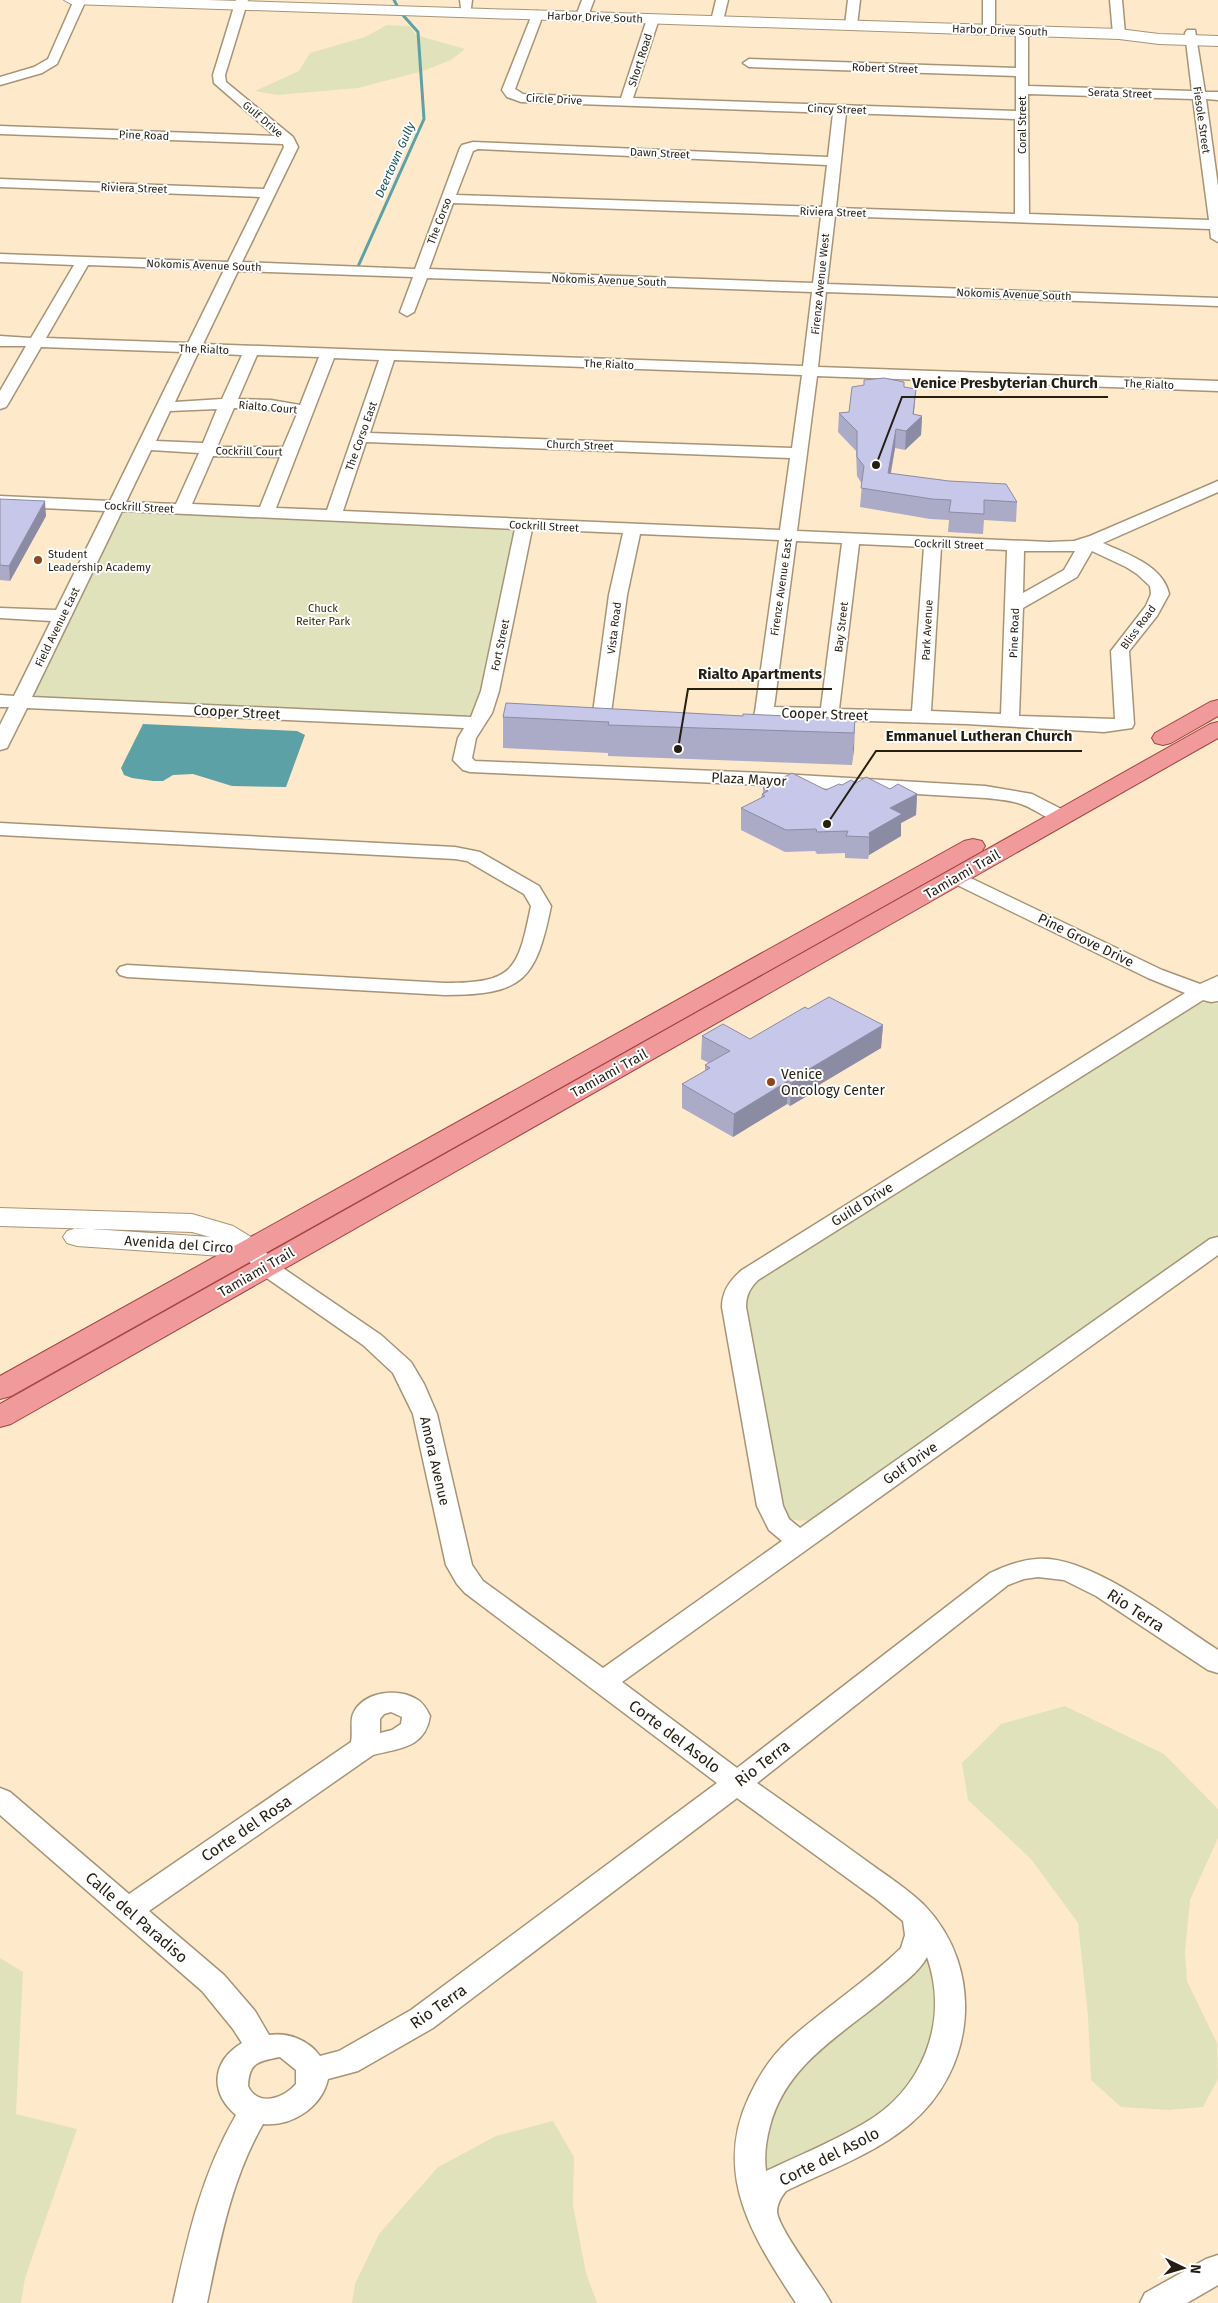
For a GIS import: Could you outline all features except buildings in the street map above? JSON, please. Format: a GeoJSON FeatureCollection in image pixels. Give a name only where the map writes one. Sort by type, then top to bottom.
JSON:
{"type":"FeatureCollection","features":[{"type":"Feature","properties":{"kind":"main road","name":"Tamiami Trail"},"geometry":{"type":"LineString","coordinates":[[0,1389],[258,1258],[956,877],[1052,811],[1218,707]]}},
{"type":"Feature","properties":{"kind":"main road","name":"Tamiami Trail"},"geometry":{"type":"LineString","coordinates":[[0,1417],[258,1258],[1052,811],[1218,729]]}},
{"type":"Feature","properties":{"kind":"street","name":"Harbor Drive South"},"geometry":{"type":"LineString","coordinates":[[71,0],[242,3],[417,11],[466,6],[537,15],[1120,34],[1192,36],[1218,34]]}},
{"type":"Feature","properties":{"kind":"street"},"geometry":{"type":"LineString","coordinates":[[0,81],[38,70],[53,62],[80,0]]}},
{"type":"Feature","properties":{"kind":"street"},"geometry":{"type":"LineString","coordinates":[[582,16],[588,0]]}},
{"type":"Feature","properties":{"kind":"street"},"geometry":{"type":"LineString","coordinates":[[717,21],[722,0]]}},
{"type":"Feature","properties":{"kind":"street"},"geometry":{"type":"LineString","coordinates":[[851,25],[854,0]]}},
{"type":"Feature","properties":{"kind":"street"},"geometry":{"type":"LineString","coordinates":[[989,0],[989,30]]}},
{"type":"Feature","properties":{"kind":"street"},"geometry":{"type":"LineString","coordinates":[[1116,0],[1120,34]]}},
{"type":"Feature","properties":{"kind":"street","name":"Gulf Drive"},"geometry":{"type":"LineString","coordinates":[[192,348],[291,148],[288,140],[220,83],[219,75],[242,3]]}},
{"type":"Feature","properties":{"kind":"street","name":"Circle Drive"},"geometry":{"type":"LineString","coordinates":[[537,15],[508,90],[509,92],[528,98],[653,102]]}},
{"type":"Feature","properties":{"kind":"street","name":"Short Road"},"geometry":{"type":"LineString","coordinates":[[626,102],[653,18]]}},
{"type":"Feature","properties":{"kind":"street","name":"Coral Street"},"geometry":{"type":"LineString","coordinates":[[1022,31],[1022,219]]}},
{"type":"Feature","properties":{"kind":"street","name":"Harbor Drive South"},"geometry":{"type":"LineString","coordinates":[[1192,36],[1218,40]]}},
{"type":"Feature","properties":{"kind":"street","name":"Fiesole Street"},"geometry":{"type":"LineString","coordinates":[[1192,36],[1218,230]]}},
{"type":"Feature","properties":{"kind":"street","name":"Robert Street"},"geometry":{"type":"LineString","coordinates":[[749,63],[1021,72]]}},
{"type":"Feature","properties":{"kind":"street","name":"Serata Street"},"geometry":{"type":"LineString","coordinates":[[1022,90],[1218,96]]}},
{"type":"Feature","properties":{"kind":"street","name":"Cincy Street"},"geometry":{"type":"LineString","coordinates":[[653,102],[1021,115]]}},
{"type":"Feature","properties":{"kind":"street","name":"Firenze Avenue West"},"geometry":{"type":"LineString","coordinates":[[810,371],[840,109]]}},
{"type":"Feature","properties":{"kind":"street","name":"Pine Road"},"geometry":{"type":"LineString","coordinates":[[0,130],[288,140]]}},
{"type":"Feature","properties":{"kind":"street","name":"Dawn Street"},"geometry":{"type":"LineString","coordinates":[[484,145],[835,161]]}},
{"type":"Feature","properties":{"kind":"street","name":"The Corso"},"geometry":{"type":"LineString","coordinates":[[408,312],[425,257],[465,149],[484,145]]}},
{"type":"Feature","properties":{"kind":"street","name":"Riviera Street"},"geometry":{"type":"LineString","coordinates":[[0,183],[268,193]]}},
{"type":"Feature","properties":{"kind":"street","name":"Riviera Street"},"geometry":{"type":"LineString","coordinates":[[448,199],[1022,219],[1218,230]]}},
{"type":"Feature","properties":{"kind":"street","name":"Nokomis Avenue South"},"geometry":{"type":"LineString","coordinates":[[0,258],[1218,302]]}},
{"type":"Feature","properties":{"kind":"street"},"geometry":{"type":"LineString","coordinates":[[0,404],[84,260]]}},
{"type":"Feature","properties":{"kind":"street","name":"The Rialto"},"geometry":{"type":"LineString","coordinates":[[0,340],[1218,386]]}},
{"type":"Feature","properties":{"kind":"street","name":"Field Avenue East"},"geometry":{"type":"LineString","coordinates":[[0,744],[192,348]]}},
{"type":"Feature","properties":{"kind":"street"},"geometry":{"type":"LineString","coordinates":[[182,509],[230,404],[252,350]]}},
{"type":"Feature","properties":{"kind":"street"},"geometry":{"type":"LineString","coordinates":[[266,513],[328,353]]}},
{"type":"Feature","properties":{"kind":"street","name":"The Corso East"},"geometry":{"type":"LineString","coordinates":[[333,516],[388,356]]}},
{"type":"Feature","properties":{"kind":"street","name":"Firenze Avenue East"},"geometry":{"type":"LineString","coordinates":[[729,734],[748,733],[758,729],[764,712],[810,371]]}},
{"type":"Feature","properties":{"kind":"street","name":"Rialto Court"},"geometry":{"type":"LineString","coordinates":[[164,407],[230,404],[294,408],[306,411]]}},
{"type":"Feature","properties":{"kind":"street","name":"Church Street"},"geometry":{"type":"LineString","coordinates":[[360,437],[799,453]]}},
{"type":"Feature","properties":{"kind":"street","name":"Cockrill Court"},"geometry":{"type":"LineString","coordinates":[[146,445],[228,452],[290,452]]}},
{"type":"Feature","properties":{"kind":"street","name":"Cockrill Street"},"geometry":{"type":"LineString","coordinates":[[0,501],[851,540],[1063,547],[1088,543],[1218,486]]}},
{"type":"Feature","properties":{"kind":"street","name":"Fort Street"},"geometry":{"type":"LineString","coordinates":[[462,760],[466,738],[474,723],[483,713],[490,691],[524,525]]}},
{"type":"Feature","properties":{"kind":"street","name":"Vista Road"},"geometry":{"type":"LineString","coordinates":[[632,530],[618,595],[601,720],[603,726],[636,730]]}},
{"type":"Feature","properties":{"kind":"street","name":"Bay Street"},"geometry":{"type":"LineString","coordinates":[[829,715],[840,645],[851,540]]}},
{"type":"Feature","properties":{"kind":"street","name":"Park Avenue"},"geometry":{"type":"LineString","coordinates":[[921,717],[927,651],[930,552],[933,543]]}},
{"type":"Feature","properties":{"kind":"street"},"geometry":{"type":"LineString","coordinates":[[1015,606],[1059,582],[1071,573],[1088,543]]}},
{"type":"Feature","properties":{"kind":"street","name":"Bliss Road"},"geometry":{"type":"LineString","coordinates":[[1088,543],[1146,571],[1158,585],[1159,597],[1152,611],[1126,641],[1120,651],[1125,724]]}},
{"type":"Feature","properties":{"kind":"street","name":"Pine Road"},"geometry":{"type":"LineString","coordinates":[[1010,721],[1016,546]]}},
{"type":"Feature","properties":{"kind":"street"},"geometry":{"type":"LineString","coordinates":[[0,613],[63,616]]}},
{"type":"Feature","properties":{"kind":"street","name":"Cooper Street"},"geometry":{"type":"LineString","coordinates":[[0,701],[474,723]]}},
{"type":"Feature","properties":{"kind":"street","name":"Cooper Street"},"geometry":{"type":"LineString","coordinates":[[764,712],[1104,726],[1125,724]]}},
{"type":"Feature","properties":{"kind":"street","name":"Plaza Mayor"},"geometry":{"type":"LineString","coordinates":[[462,760],[470,766],[764,779],[985,792],[1024,798],[1052,811]]}},
{"type":"Feature","properties":{"kind":"street"},"geometry":{"type":"LineString","coordinates":[[0,829],[455,853],[474,856],[524,885],[532,890],[541,906],[525,965],[515,975],[499,983],[480,988],[444,989],[127,971]]}},
{"type":"Feature","properties":{"kind":"street","name":"Pine Grove Drive"},"geometry":{"type":"LineString","coordinates":[[956,877],[1155,974],[1212,991]]}},
{"type":"Feature","properties":{"kind":"street","name":"Guild Drive"},"geometry":{"type":"LineString","coordinates":[[799,1541],[778,1524],[770,1506],[734,1307],[734,1294],[738,1287],[750,1276],[814,1234],[1212,991]]}},
{"type":"Feature","properties":{"kind":"street","name":"Avenida del Circo"},"geometry":{"type":"LineString","coordinates":[[0,1217],[192,1223],[212,1226],[227,1233],[258,1258]]}},
{"type":"Feature","properties":{"kind":"street","name":"Avenida del Circo"},"geometry":{"type":"LineString","coordinates":[[0,1229],[258,1258]]}},
{"type":"Feature","properties":{"kind":"street","name":"Golf Drive"},"geometry":{"type":"LineString","coordinates":[[602,1682],[1218,1244]]}},
{"type":"Feature","properties":{"kind":"street","name":"Amora Avenue"},"geometry":{"type":"LineString","coordinates":[[258,1258],[366,1336],[402,1368],[420,1398],[425,1414],[455,1551],[466,1578],[480,1592],[602,1682]]}},
{"type":"Feature","properties":{"kind":"street","name":"Rio Terra"},"geometry":{"type":"LineString","coordinates":[[312,2070],[347,2062],[422,2019],[737,1782],[999,1579],[1022,1570],[1049,1568],[1082,1576],[1218,1663]]}},
{"type":"Feature","properties":{"kind":"street","name":"Corte del Asolo"},"geometry":{"type":"LineString","coordinates":[[602,1682],[885,1889],[916,1916],[927,1929],[944,1960],[952,2003],[947,2040],[933,2077],[920,2094],[890,2124],[876,2133],[775,2182],[767,2191],[762,2201],[761,2214]]}},
{"type":"Feature","properties":{"kind":"street","name":"Corte del Rosa"},"geometry":{"type":"LineString","coordinates":[[129,1910],[163,1884],[364,1746]]}},
{"type":"Feature","properties":{"kind":"street","name":"Calle del Paradiso"},"geometry":{"type":"LineString","coordinates":[[0,1799],[213,1983],[244,2020],[261,2047]]}},
{"type":"Feature","properties":{"kind":"street"},"geometry":{"type":"LineString","coordinates":[[814,2303],[776,2245],[761,2214],[752,2187],[749,2157],[755,2121],[765,2093],[779,2072],[800,2049],[913,1954],[920,1936],[920,1926],[916,1916]]}},
{"type":"Feature","properties":{"kind":"street"},"geometry":{"type":"LineString","coordinates":[[280,2046],[292,2048],[308,2061],[312,2070],[309,2090],[302,2099],[280,2110],[255,2110],[243,2104],[235,2096],[231,2086],[232,2074],[236,2064],[246,2055],[261,2047],[280,2046]]}},
{"type":"Feature","properties":{"kind":"street"},"geometry":{"type":"LineString","coordinates":[[190,2303],[211,2212],[224,2170],[255,2110]]}},
{"type":"Feature","properties":{"kind":"street"},"geometry":{"type":"LineString","coordinates":[[1157,2303],[1218,2270]]}},
{"type":"Feature","properties":{"kind":"green space"},"geometry":{"type":"Polygon","coordinates":[[[387,25],[410,26],[416,35],[465,49],[451,60],[423,71],[358,88],[277,95],[255,91],[299,71],[310,53],[365,37],[387,25]]]}},
{"type":"Feature","properties":{"kind":"green space","name":"Chuck Reiter Park"},"geometry":{"type":"Polygon","coordinates":[[[126,511],[516,529],[482,701],[474,713],[462,717],[38,698],[34,693],[120,514],[126,511]]]}},
{"type":"Feature","properties":{"kind":"green space"},"geometry":{"type":"Polygon","coordinates":[[[1208,1002],[1218,1004],[1218,1237],[816,1519],[799,1521],[783,1514],[744,1301],[754,1281],[1191,1005],[1208,1002]]]}},
{"type":"Feature","properties":{"kind":"green space"},"geometry":{"type":"Polygon","coordinates":[[[1065,1706],[1164,1754],[1218,1809],[1218,1838],[1190,1900],[1185,1952],[1187,1981],[1217,2043],[1218,2079],[1203,2107],[1169,2110],[1121,2107],[1091,2080],[1088,2016],[1078,1923],[1031,1859],[968,1800],[962,1763],[1001,1724],[1065,1706]]]}},
{"type":"Feature","properties":{"kind":"green space"},"geometry":{"type":"Polygon","coordinates":[[[927,1955],[943,1979],[932,2062],[878,2121],[766,2175],[757,2157],[786,2077],[927,1955]]]}},
{"type":"Feature","properties":{"kind":"green space"},"geometry":{"type":"Polygon","coordinates":[[[0,1958],[23,1972],[16,2114],[77,2129],[25,2278],[21,2303],[0,2303],[0,1958]]]}},
{"type":"Feature","properties":{"kind":"green space"},"geometry":{"type":"Polygon","coordinates":[[[553,2121],[574,2157],[573,2205],[586,2273],[597,2303],[352,2303],[355,2284],[379,2234],[438,2167],[496,2136],[553,2121]]]}},
{"type":"Feature","properties":{"kind":"water"},"geometry":{"type":"Polygon","coordinates":[[[143,724],[297,731],[305,735],[286,787],[232,786],[193,774],[173,775],[163,781],[153,781],[124,775],[121,768],[143,724]]]}},
{"type":"Feature","properties":{"kind":"waterway","name":"Deertown Gully"},"geometry":{"type":"LineString","coordinates":[[356,271],[424,119],[418,32],[401,13],[394,0]]}},
{"type":"Feature","properties":{"kind":"place","name":"Venice Presbyterian Church"},"geometry":{"type":"Point","coordinates":[876,465]}},
{"type":"Feature","properties":{"kind":"place","name":"Student Leadership Academy"},"geometry":{"type":"Point","coordinates":[38,560]}},
{"type":"Feature","properties":{"kind":"place","name":"Rialto Apartments"},"geometry":{"type":"Point","coordinates":[678,749]}},
{"type":"Feature","properties":{"kind":"place","name":"Emmanuel Lutheran Church"},"geometry":{"type":"Point","coordinates":[827,824]}},
{"type":"Feature","properties":{"kind":"place","name":"Venice Oncology Center"},"geometry":{"type":"Point","coordinates":[771,1082]}}]}
